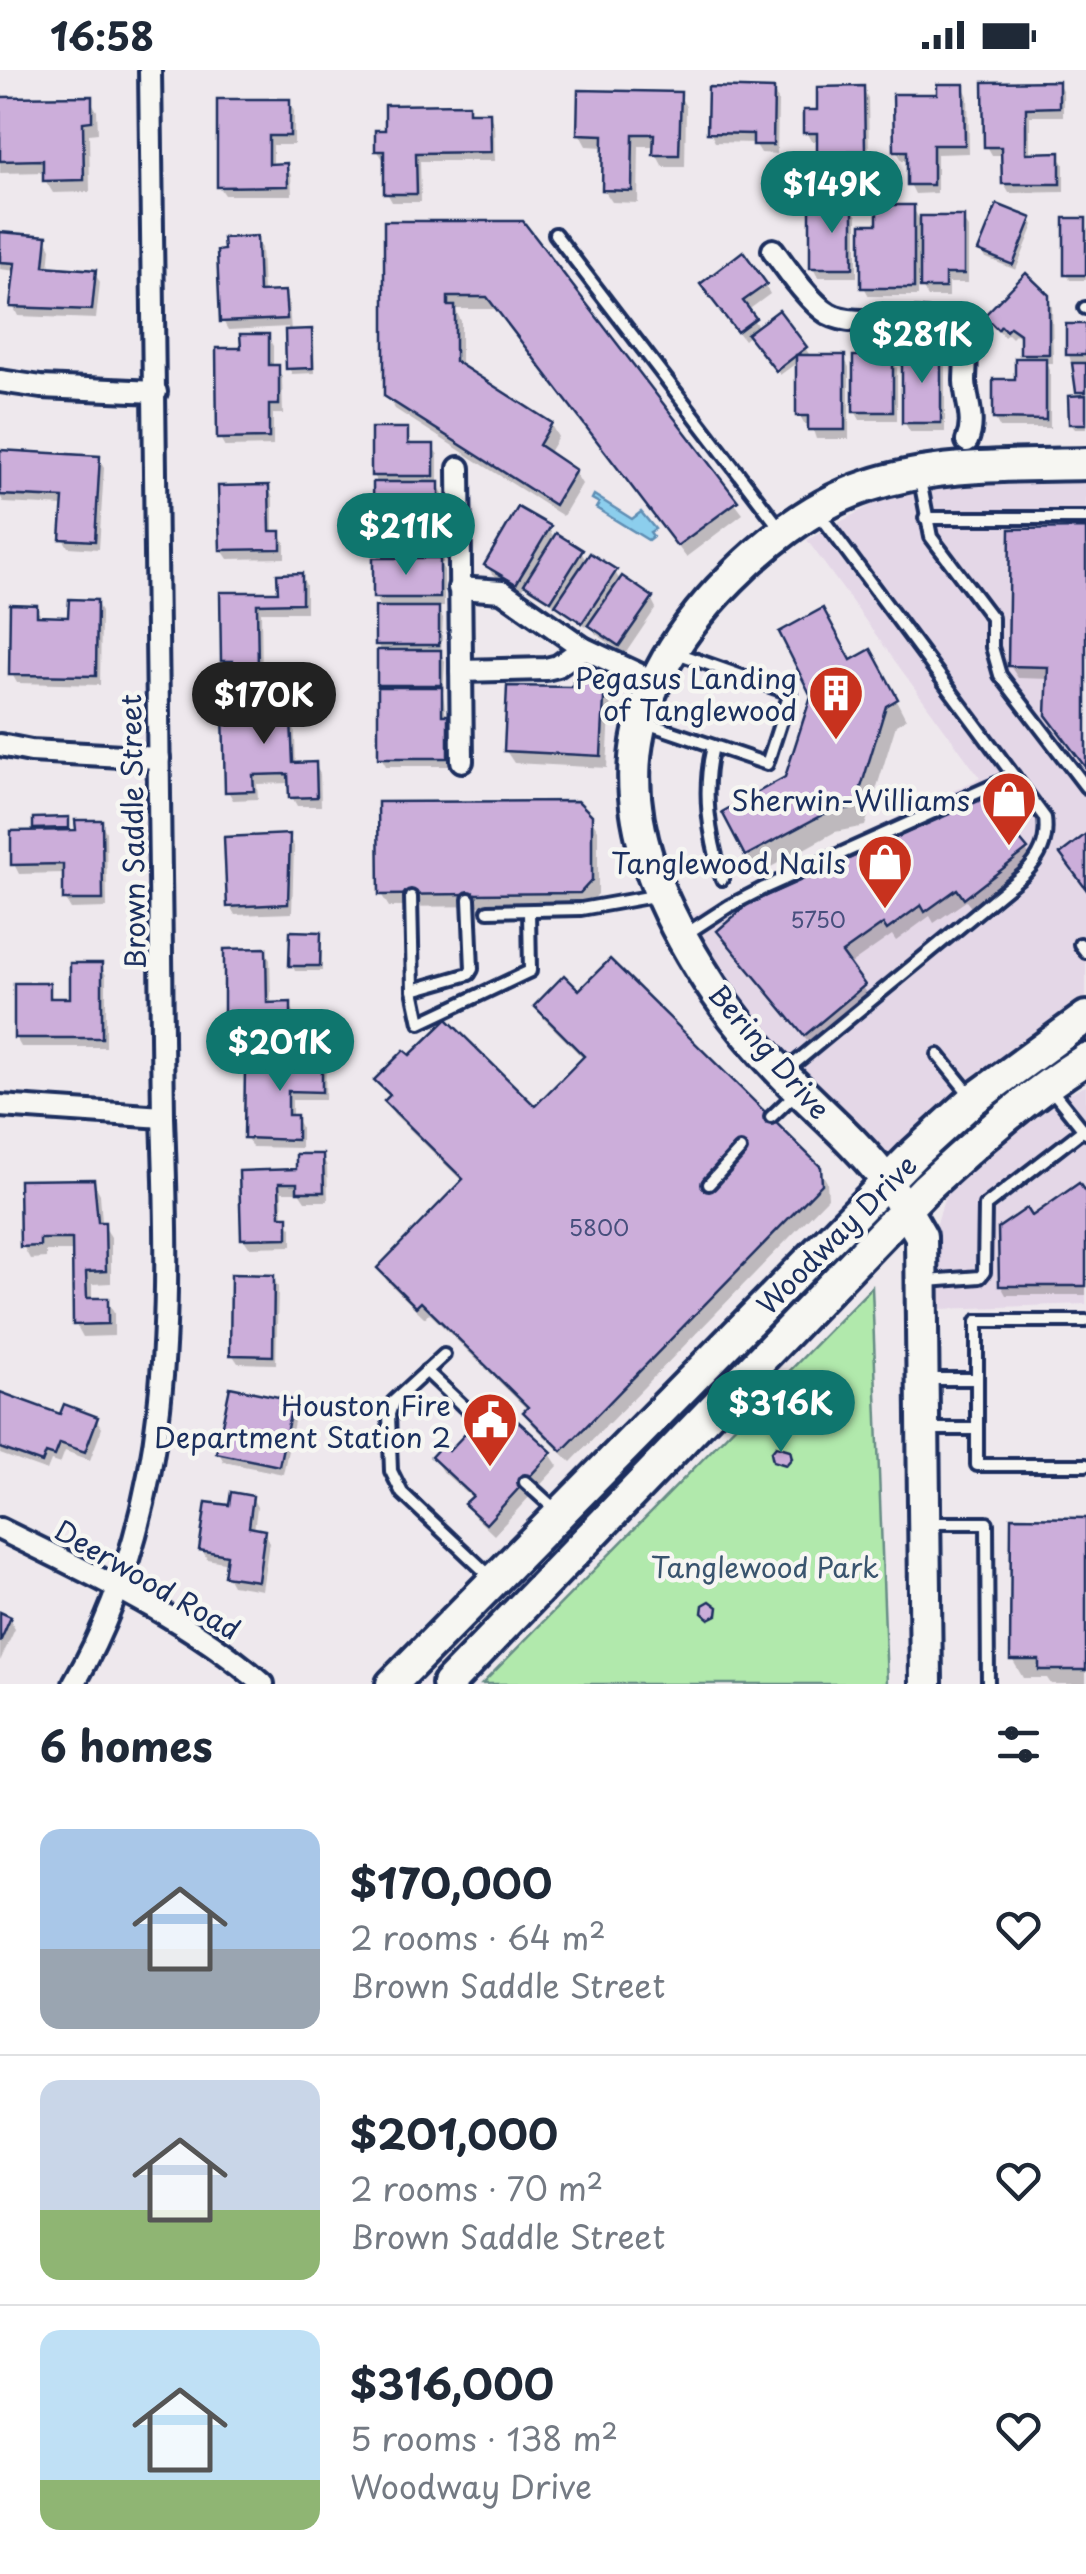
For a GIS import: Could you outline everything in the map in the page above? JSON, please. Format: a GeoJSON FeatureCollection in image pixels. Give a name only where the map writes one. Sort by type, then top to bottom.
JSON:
{"type":"FeatureCollection","features":[{"type":"Feature","properties":{"kind":"main road","name":"Bering Drive"},"geometry":{"type":"LineString","coordinates":[[926,1684],[921,1236],[887,1182],[791,1081],[734,1016],[699,968],[649,862],[634,796],[633,761],[653,681],[701,607],[746,562],[816,509],[871,485],[919,474],[968,454],[1086,464]]}},
{"type":"Feature","properties":{"kind":"main road","name":"Woodway Drive"},"geometry":{"type":"LineString","coordinates":[[392,1684],[887,1182],[974,1100],[1086,1016]]}},
{"type":"Feature","properties":{"kind":"main road","name":"Woodway Drive"},"geometry":{"type":"LineString","coordinates":[[448,1684],[905,1210],[996,1124],[1086,1058]]}},
{"type":"Feature","properties":{"kind":"main road"},"geometry":{"type":"LineString","coordinates":[[558,1512],[589,1540]]}},
{"type":"Feature","properties":{"kind":"main road"},"geometry":{"type":"LineString","coordinates":[[493,1579],[523,1607]]}},
{"type":"Feature","properties":{"kind":"street","name":"Brown Saddle Street"},"geometry":{"type":"LineString","coordinates":[[74,1684],[118,1588],[145,1496],[160,1422],[168,1260],[150,70]]}},
{"type":"Feature","properties":{"kind":"street"},"geometry":{"type":"LineString","coordinates":[[772,250],[828,314],[854,322],[930,321],[949,328],[964,350],[971,415],[968,454]]}},
{"type":"Feature","properties":{"kind":"street"},"geometry":{"type":"LineString","coordinates":[[0,381],[41,387],[156,392]]}},
{"type":"Feature","properties":{"kind":"street"},"geometry":{"type":"LineString","coordinates":[[458,468],[462,761]]}},
{"type":"Feature","properties":{"kind":"street"},"geometry":{"type":"LineString","coordinates":[[458,588],[502,591],[583,648],[653,681]]}},
{"type":"Feature","properties":{"kind":"street"},"geometry":{"type":"LineString","coordinates":[[461,671],[546,669],[558,666],[583,648]]}},
{"type":"Feature","properties":{"kind":"street"},"geometry":{"type":"LineString","coordinates":[[0,745],[159,758]]}},
{"type":"Feature","properties":{"kind":"street"},"geometry":{"type":"LineString","coordinates":[[0,1106],[163,1117]]}},
{"type":"Feature","properties":{"kind":"street","name":"Deerwood Road"},"geometry":{"type":"LineString","coordinates":[[0,1529],[118,1588],[230,1655],[263,1684]]}},
{"type":"Feature","properties":{"kind":"lane"},"geometry":{"type":"LineString","coordinates":[[555,234],[783,532]]}},
{"type":"Feature","properties":{"kind":"lane"},"geometry":{"type":"LineString","coordinates":[[919,474],[931,537],[992,618],[992,648],[1000,675],[1086,787]]}},
{"type":"Feature","properties":{"kind":"lane"},"geometry":{"type":"LineString","coordinates":[[771,1117],[791,1081],[1038,860],[1044,846],[1045,818],[816,509]]}},
{"type":"Feature","properties":{"kind":"lane"},"geometry":{"type":"LineString","coordinates":[[925,518],[1086,518]]}},
{"type":"Feature","properties":{"kind":"lane"},"geometry":{"type":"LineString","coordinates":[[640,721],[767,764],[790,693],[671,650]]}},
{"type":"Feature","properties":{"kind":"lane"},"geometry":{"type":"LineString","coordinates":[[713,746],[707,820],[722,878]]}},
{"type":"Feature","properties":{"kind":"lane"},"geometry":{"type":"LineString","coordinates":[[683,936],[764,888],[1014,776]]}},
{"type":"Feature","properties":{"kind":"lane"},"geometry":{"type":"LineString","coordinates":[[488,911],[581,909],[662,894]]}},
{"type":"Feature","properties":{"kind":"lane"},"geometry":{"type":"LineString","coordinates":[[410,898],[413,990],[420,1023],[526,975],[532,964],[529,910]]}},
{"type":"Feature","properties":{"kind":"lane"},"geometry":{"type":"LineString","coordinates":[[413,990],[464,976],[472,969],[470,898]]}},
{"type":"Feature","properties":{"kind":"lane"},"geometry":{"type":"LineString","coordinates":[[938,1055],[974,1100]]}},
{"type":"Feature","properties":{"kind":"lane"},"geometry":{"type":"LineString","coordinates":[[921,1282],[980,1277],[984,1272],[985,1206],[1085,1132],[1046,1084]]}},
{"type":"Feature","properties":{"kind":"lane"},"geometry":{"type":"LineString","coordinates":[[709,1184],[740,1150]]}},
{"type":"Feature","properties":{"kind":"lane"},"geometry":{"type":"LineString","coordinates":[[1086,1321],[977,1321],[977,1465],[1086,1465]]}},
{"type":"Feature","properties":{"kind":"lane"},"geometry":{"type":"LineString","coordinates":[[444,1355],[393,1402],[388,1425],[391,1470],[402,1493],[493,1579]]}},
{"type":"Feature","properties":{"kind":"lane"},"geometry":{"type":"LineString","coordinates":[[426,1372],[478,1420]]}},
{"type":"Feature","properties":{"kind":"lane"},"geometry":{"type":"LineString","coordinates":[[922,1379],[977,1379]]}},
{"type":"Feature","properties":{"kind":"lane"},"geometry":{"type":"LineString","coordinates":[[923,1429],[977,1429]]}},
{"type":"Feature","properties":{"kind":"lane"},"geometry":{"type":"LineString","coordinates":[[525,1482],[558,1512]]}},
{"type":"Feature","properties":{"kind":"lane"},"geometry":{"type":"LineString","coordinates":[[924,1524],[987,1523],[988,1684]]}},
{"type":"Feature","properties":{"kind":"shaded area"},"geometry":{"type":"Polygon","coordinates":[[[1086,482],[1086,1006],[894,1168],[765,1032],[712,967],[687,918],[980,778],[807,540],[886,497],[952,486],[1086,482]]]}},
{"type":"Feature","properties":{"kind":"shaded area"},"geometry":{"type":"Polygon","coordinates":[[[1086,1086],[1086,1304],[940,1309],[937,1223],[949,1183],[1045,1103],[1086,1086]]]}},
{"type":"Feature","properties":{"kind":"green space","name":"Tanglewood Park"},"geometry":{"type":"Polygon","coordinates":[[[872,1287],[887,1684],[482,1684],[872,1287]]]}},
{"type":"Feature","properties":{"kind":"water"},"geometry":{"type":"Polygon","coordinates":[[[594,495],[632,519],[641,512],[655,529],[650,532],[653,536],[648,540],[596,508],[599,503],[592,499],[594,495]]]}},
{"type":"Feature","properties":{"kind":"building"},"geometry":{"type":"Polygon","coordinates":[[[1059,81],[1059,107],[1026,108],[1026,153],[1060,152],[1060,184],[1002,184],[1001,147],[984,147],[983,82],[1059,81]]]}},
{"type":"Feature","properties":{"kind":"building"},"geometry":{"type":"Polygon","coordinates":[[[937,84],[964,84],[965,145],[933,145],[933,185],[907,185],[907,151],[894,151],[893,94],[937,94],[937,84]]]}},
{"type":"Feature","properties":{"kind":"building"},"geometry":{"type":"Polygon","coordinates":[[[864,86],[865,151],[849,151],[849,185],[793,186],[793,155],[817,154],[817,133],[803,133],[803,110],[817,110],[817,87],[864,86]]]}},
{"type":"Feature","properties":{"kind":"building"},"geometry":{"type":"Polygon","coordinates":[[[708,87],[774,89],[773,145],[753,145],[753,134],[707,133],[708,87]]]}},
{"type":"Feature","properties":{"kind":"building"},"geometry":{"type":"Polygon","coordinates":[[[578,90],[681,92],[679,155],[653,155],[654,134],[633,134],[632,191],[602,190],[603,135],[577,134],[578,90]]]}},
{"type":"Feature","properties":{"kind":"building"},"geometry":{"type":"Polygon","coordinates":[[[92,96],[92,121],[83,122],[84,180],[43,181],[43,160],[0,161],[0,97],[92,96]]]}},
{"type":"Feature","properties":{"kind":"building"},"geometry":{"type":"Polygon","coordinates":[[[217,99],[290,99],[290,136],[269,136],[269,164],[287,163],[288,186],[217,187],[217,99]]]}},
{"type":"Feature","properties":{"kind":"building"},"geometry":{"type":"Polygon","coordinates":[[[469,104],[469,112],[490,112],[491,152],[416,153],[417,194],[384,194],[384,151],[375,151],[375,130],[385,130],[385,105],[469,104]]]}},
{"type":"Feature","properties":{"kind":"building"},"geometry":{"type":"Polygon","coordinates":[[[810,204],[853,204],[853,268],[810,268],[810,204]]]}},
{"type":"Feature","properties":{"kind":"building"},"geometry":{"type":"Polygon","coordinates":[[[997,204],[1032,218],[1013,265],[978,251],[997,204]]]}},
{"type":"Feature","properties":{"kind":"building"},"geometry":{"type":"Polygon","coordinates":[[[877,205],[914,205],[914,288],[861,288],[861,224],[877,224],[877,205]]]}},
{"type":"Feature","properties":{"kind":"building"},"geometry":{"type":"Polygon","coordinates":[[[920,216],[964,216],[964,274],[945,274],[945,288],[920,288],[920,216]]]}},
{"type":"Feature","properties":{"kind":"building"},"geometry":{"type":"Polygon","coordinates":[[[1064,218],[1086,218],[1086,275],[1064,275],[1064,218]]]}},
{"type":"Feature","properties":{"kind":"building"},"geometry":{"type":"Polygon","coordinates":[[[384,221],[523,221],[738,501],[677,546],[487,297],[448,297],[448,306],[455,306],[455,361],[552,423],[539,445],[576,470],[555,505],[384,396],[384,221]]]}},
{"type":"Feature","properties":{"kind":"building"},"geometry":{"type":"Polygon","coordinates":[[[0,232],[47,236],[44,266],[96,270],[92,310],[10,307],[15,263],[0,262],[0,232]]]}},
{"type":"Feature","properties":{"kind":"building"},"geometry":{"type":"Polygon","coordinates":[[[257,236],[259,292],[285,291],[287,319],[220,322],[217,251],[224,250],[223,238],[257,236]]]}},
{"type":"Feature","properties":{"kind":"building"},"geometry":{"type":"Polygon","coordinates":[[[743,251],[767,284],[743,301],[756,318],[737,332],[700,284],[743,251]]]}},
{"type":"Feature","properties":{"kind":"building"},"geometry":{"type":"Polygon","coordinates":[[[1026,273],[1049,295],[1049,354],[1020,354],[1020,334],[1010,327],[1006,331],[1001,326],[998,330],[984,316],[1026,273]]]}},
{"type":"Feature","properties":{"kind":"building"},"geometry":{"type":"Polygon","coordinates":[[[779,310],[807,347],[776,371],[747,334],[779,310]]]}},
{"type":"Feature","properties":{"kind":"building"},"geometry":{"type":"Polygon","coordinates":[[[1066,324],[1086,324],[1086,355],[1066,355],[1066,324]]]}},
{"type":"Feature","properties":{"kind":"building"},"geometry":{"type":"Polygon","coordinates":[[[312,329],[313,368],[286,369],[285,330],[312,329]]]}},
{"type":"Feature","properties":{"kind":"building"},"geometry":{"type":"Polygon","coordinates":[[[240,334],[269,334],[269,365],[279,365],[279,405],[269,405],[269,438],[217,439],[216,348],[241,348],[240,334]]]}},
{"type":"Feature","properties":{"kind":"building"},"geometry":{"type":"Polygon","coordinates":[[[902,348],[941,348],[941,423],[902,423],[902,348]]]}},
{"type":"Feature","properties":{"kind":"building"},"geometry":{"type":"Polygon","coordinates":[[[796,355],[845,355],[845,430],[808,430],[808,416],[796,416],[796,355]]]}},
{"type":"Feature","properties":{"kind":"building"},"geometry":{"type":"Polygon","coordinates":[[[853,356],[893,356],[893,412],[853,412],[853,356]]]}},
{"type":"Feature","properties":{"kind":"building"},"geometry":{"type":"Polygon","coordinates":[[[1015,358],[1046,358],[1046,420],[993,419],[993,379],[1015,379],[1015,358]]]}},
{"type":"Feature","properties":{"kind":"building"},"geometry":{"type":"Polygon","coordinates":[[[1072,363],[1086,363],[1086,392],[1076,392],[1072,363]]]}},
{"type":"Feature","properties":{"kind":"building"},"geometry":{"type":"Polygon","coordinates":[[[1086,395],[1086,424],[1069,424],[1068,396],[1086,395]]]}},
{"type":"Feature","properties":{"kind":"building"},"geometry":{"type":"Polygon","coordinates":[[[371,428],[408,428],[408,444],[434,444],[434,476],[371,476],[371,428]]]}},
{"type":"Feature","properties":{"kind":"building"},"geometry":{"type":"Polygon","coordinates":[[[0,450],[100,456],[95,541],[60,539],[63,498],[0,495],[0,450]]]}},
{"type":"Feature","properties":{"kind":"building"},"geometry":{"type":"Polygon","coordinates":[[[373,482],[439,482],[439,554],[374,554],[373,482]]]}},
{"type":"Feature","properties":{"kind":"building"},"geometry":{"type":"Polygon","coordinates":[[[269,485],[270,531],[281,531],[281,549],[220,550],[218,486],[269,485]]]}},
{"type":"Feature","properties":{"kind":"building"},"geometry":{"type":"Polygon","coordinates":[[[518,507],[551,526],[516,584],[484,565],[518,507]]]}},
{"type":"Feature","properties":{"kind":"building"},"geometry":{"type":"Polygon","coordinates":[[[1086,528],[1086,768],[1046,715],[1048,667],[1008,666],[1010,529],[1086,528]]]}},
{"type":"Feature","properties":{"kind":"building"},"geometry":{"type":"Polygon","coordinates":[[[556,533],[583,550],[551,601],[524,584],[556,533]]]}},
{"type":"Feature","properties":{"kind":"building"},"geometry":{"type":"Polygon","coordinates":[[[590,553],[617,570],[582,623],[555,605],[590,553]]]}},
{"type":"Feature","properties":{"kind":"building"},"geometry":{"type":"Polygon","coordinates":[[[373,558],[440,558],[440,598],[373,598],[373,558]]]}},
{"type":"Feature","properties":{"kind":"building"},"geometry":{"type":"Polygon","coordinates":[[[302,573],[302,603],[257,604],[258,669],[233,669],[233,661],[221,661],[220,592],[278,592],[277,574],[302,573]]]}},
{"type":"Feature","properties":{"kind":"building"},"geometry":{"type":"Polygon","coordinates":[[[622,576],[653,597],[619,646],[588,625],[622,576]]]}},
{"type":"Feature","properties":{"kind":"building"},"geometry":{"type":"Polygon","coordinates":[[[69,599],[97,600],[96,676],[9,675],[10,604],[37,605],[37,616],[68,617],[69,599]]]}},
{"type":"Feature","properties":{"kind":"building"},"geometry":{"type":"Polygon","coordinates":[[[375,607],[439,607],[439,645],[375,645],[375,607]]]}},
{"type":"Feature","properties":{"kind":"building","name":"Pegasus Landing of Tanglewood"},"geometry":{"type":"Polygon","coordinates":[[[823,608],[851,660],[871,649],[898,699],[886,706],[855,807],[824,814],[745,856],[722,812],[785,777],[811,696],[779,632],[823,608]]]}},
{"type":"Feature","properties":{"kind":"building"},"geometry":{"type":"Polygon","coordinates":[[[377,650],[441,650],[441,685],[377,685],[377,650]]]}},
{"type":"Feature","properties":{"kind":"building"},"geometry":{"type":"Polygon","coordinates":[[[573,678],[605,679],[601,756],[504,751],[507,686],[573,687],[573,678]]]}},
{"type":"Feature","properties":{"kind":"building"},"geometry":{"type":"Polygon","coordinates":[[[378,687],[442,687],[442,715],[448,715],[448,758],[378,758],[378,687]]]}},
{"type":"Feature","properties":{"kind":"building"},"geometry":{"type":"Polygon","coordinates":[[[290,698],[293,763],[316,762],[317,797],[289,798],[288,774],[253,775],[254,791],[225,792],[223,711],[239,710],[238,699],[290,698]]]}},
{"type":"Feature","properties":{"kind":"building"},"geometry":{"type":"Polygon","coordinates":[[[985,798],[1028,849],[964,899],[957,889],[925,912],[921,905],[887,930],[883,924],[842,953],[865,985],[804,1036],[717,931],[748,904],[985,798]]]}},
{"type":"Feature","properties":{"kind":"building"},"geometry":{"type":"Polygon","coordinates":[[[578,801],[592,815],[592,880],[580,893],[379,895],[378,802],[578,801]]]}},
{"type":"Feature","properties":{"kind":"building"},"geometry":{"type":"Polygon","coordinates":[[[69,817],[69,828],[33,829],[33,818],[69,817]]]}},
{"type":"Feature","properties":{"kind":"building"},"geometry":{"type":"Polygon","coordinates":[[[75,820],[102,820],[103,900],[63,900],[63,864],[11,865],[11,831],[76,830],[75,820]]]}},
{"type":"Feature","properties":{"kind":"building"},"geometry":{"type":"Polygon","coordinates":[[[290,834],[288,904],[227,907],[224,837],[290,834]]]}},
{"type":"Feature","properties":{"kind":"building"},"geometry":{"type":"Polygon","coordinates":[[[1086,834],[1086,889],[1060,854],[1086,834]]]}},
{"type":"Feature","properties":{"kind":"building"},"geometry":{"type":"Polygon","coordinates":[[[290,931],[321,932],[320,966],[289,966],[290,931]]]}},
{"type":"Feature","properties":{"kind":"building"},"geometry":{"type":"Polygon","coordinates":[[[266,948],[267,1003],[291,1002],[291,1031],[246,1032],[246,1021],[224,1021],[224,949],[266,948]]]}},
{"type":"Feature","properties":{"kind":"building"},"geometry":{"type":"Polygon","coordinates":[[[610,959],[821,1167],[822,1184],[562,1451],[523,1412],[528,1407],[421,1302],[416,1307],[377,1268],[463,1179],[384,1101],[390,1095],[374,1080],[404,1050],[410,1055],[447,1019],[535,1106],[584,1056],[534,1006],[564,975],[579,990],[610,959]]]}},
{"type":"Feature","properties":{"kind":"building"},"geometry":{"type":"Polygon","coordinates":[[[70,963],[102,963],[102,1038],[14,1038],[14,983],[50,983],[50,998],[70,998],[70,963]]]}},
{"type":"Feature","properties":{"kind":"building"},"geometry":{"type":"Polygon","coordinates":[[[286,1047],[322,1048],[322,1092],[288,1091],[288,1115],[297,1115],[297,1140],[244,1138],[245,1067],[285,1068],[286,1047]]]}},
{"type":"Feature","properties":{"kind":"building"},"geometry":{"type":"Polygon","coordinates":[[[296,1154],[323,1154],[324,1192],[297,1192],[297,1183],[279,1183],[280,1216],[288,1216],[288,1238],[241,1239],[239,1171],[296,1169],[296,1154]]]}},
{"type":"Feature","properties":{"kind":"building"},"geometry":{"type":"Polygon","coordinates":[[[94,1179],[98,1222],[105,1222],[106,1271],[86,1272],[87,1298],[108,1298],[108,1324],[73,1325],[72,1239],[40,1239],[40,1246],[20,1247],[19,1180],[94,1179]]]}},
{"type":"Feature","properties":{"kind":"building"},"geometry":{"type":"Polygon","coordinates":[[[1079,1183],[1086,1193],[1086,1286],[999,1286],[998,1228],[1027,1208],[1032,1216],[1079,1183]]]}},
{"type":"Feature","properties":{"kind":"building"},"geometry":{"type":"Polygon","coordinates":[[[231,1274],[274,1275],[273,1356],[230,1355],[231,1274]]]}},
{"type":"Feature","properties":{"kind":"building"},"geometry":{"type":"Polygon","coordinates":[[[230,1387],[293,1400],[279,1466],[216,1453],[230,1387]]]}},
{"type":"Feature","properties":{"kind":"building"},"geometry":{"type":"Polygon","coordinates":[[[0,1392],[60,1414],[64,1404],[98,1417],[85,1452],[60,1443],[55,1456],[46,1453],[42,1463],[0,1448],[0,1392]]]}},
{"type":"Feature","properties":{"kind":"building","name":"Houston Fire Department Station 2"},"geometry":{"type":"Polygon","coordinates":[[[496,1401],[552,1452],[486,1524],[464,1504],[473,1496],[431,1457],[442,1445],[449,1451],[496,1401]]]}},
{"type":"Feature","properties":{"kind":"building"},"geometry":{"type":"Polygon","coordinates":[[[776,1446],[790,1450],[792,1458],[786,1465],[773,1461],[771,1452],[776,1446]]]}},
{"type":"Feature","properties":{"kind":"building"},"geometry":{"type":"Polygon","coordinates":[[[231,1492],[253,1496],[249,1527],[265,1530],[258,1581],[224,1576],[227,1555],[199,1550],[206,1502],[229,1505],[231,1492]]]}},
{"type":"Feature","properties":{"kind":"building"},"geometry":{"type":"Polygon","coordinates":[[[1011,1517],[1086,1518],[1086,1670],[1039,1670],[1039,1660],[1010,1660],[1011,1517]]]}},
{"type":"Feature","properties":{"kind":"building"},"geometry":{"type":"Polygon","coordinates":[[[710,1601],[718,1607],[717,1615],[709,1619],[702,1613],[703,1605],[710,1601]]]}},
{"type":"Feature","properties":{"kind":"building"},"geometry":{"type":"Polygon","coordinates":[[[0,1612],[11,1617],[0,1642],[0,1612]]]}},
{"type":"Feature","properties":{"kind":"place","name":"Pegasus Landing of Tanglewood"},"geometry":{"type":"Point","coordinates":[836,742]}},
{"type":"Feature","properties":{"kind":"place","name":"Sherwin-Williams"},"geometry":{"type":"Point","coordinates":[1009,848]}},
{"type":"Feature","properties":{"kind":"place","name":"Tanglewood Nails"},"geometry":{"type":"Point","coordinates":[885,911]}},
{"type":"Feature","properties":{"kind":"place","name":"Houston Fire Department Station 2"},"geometry":{"type":"Point","coordinates":[490,1469]}}]}
